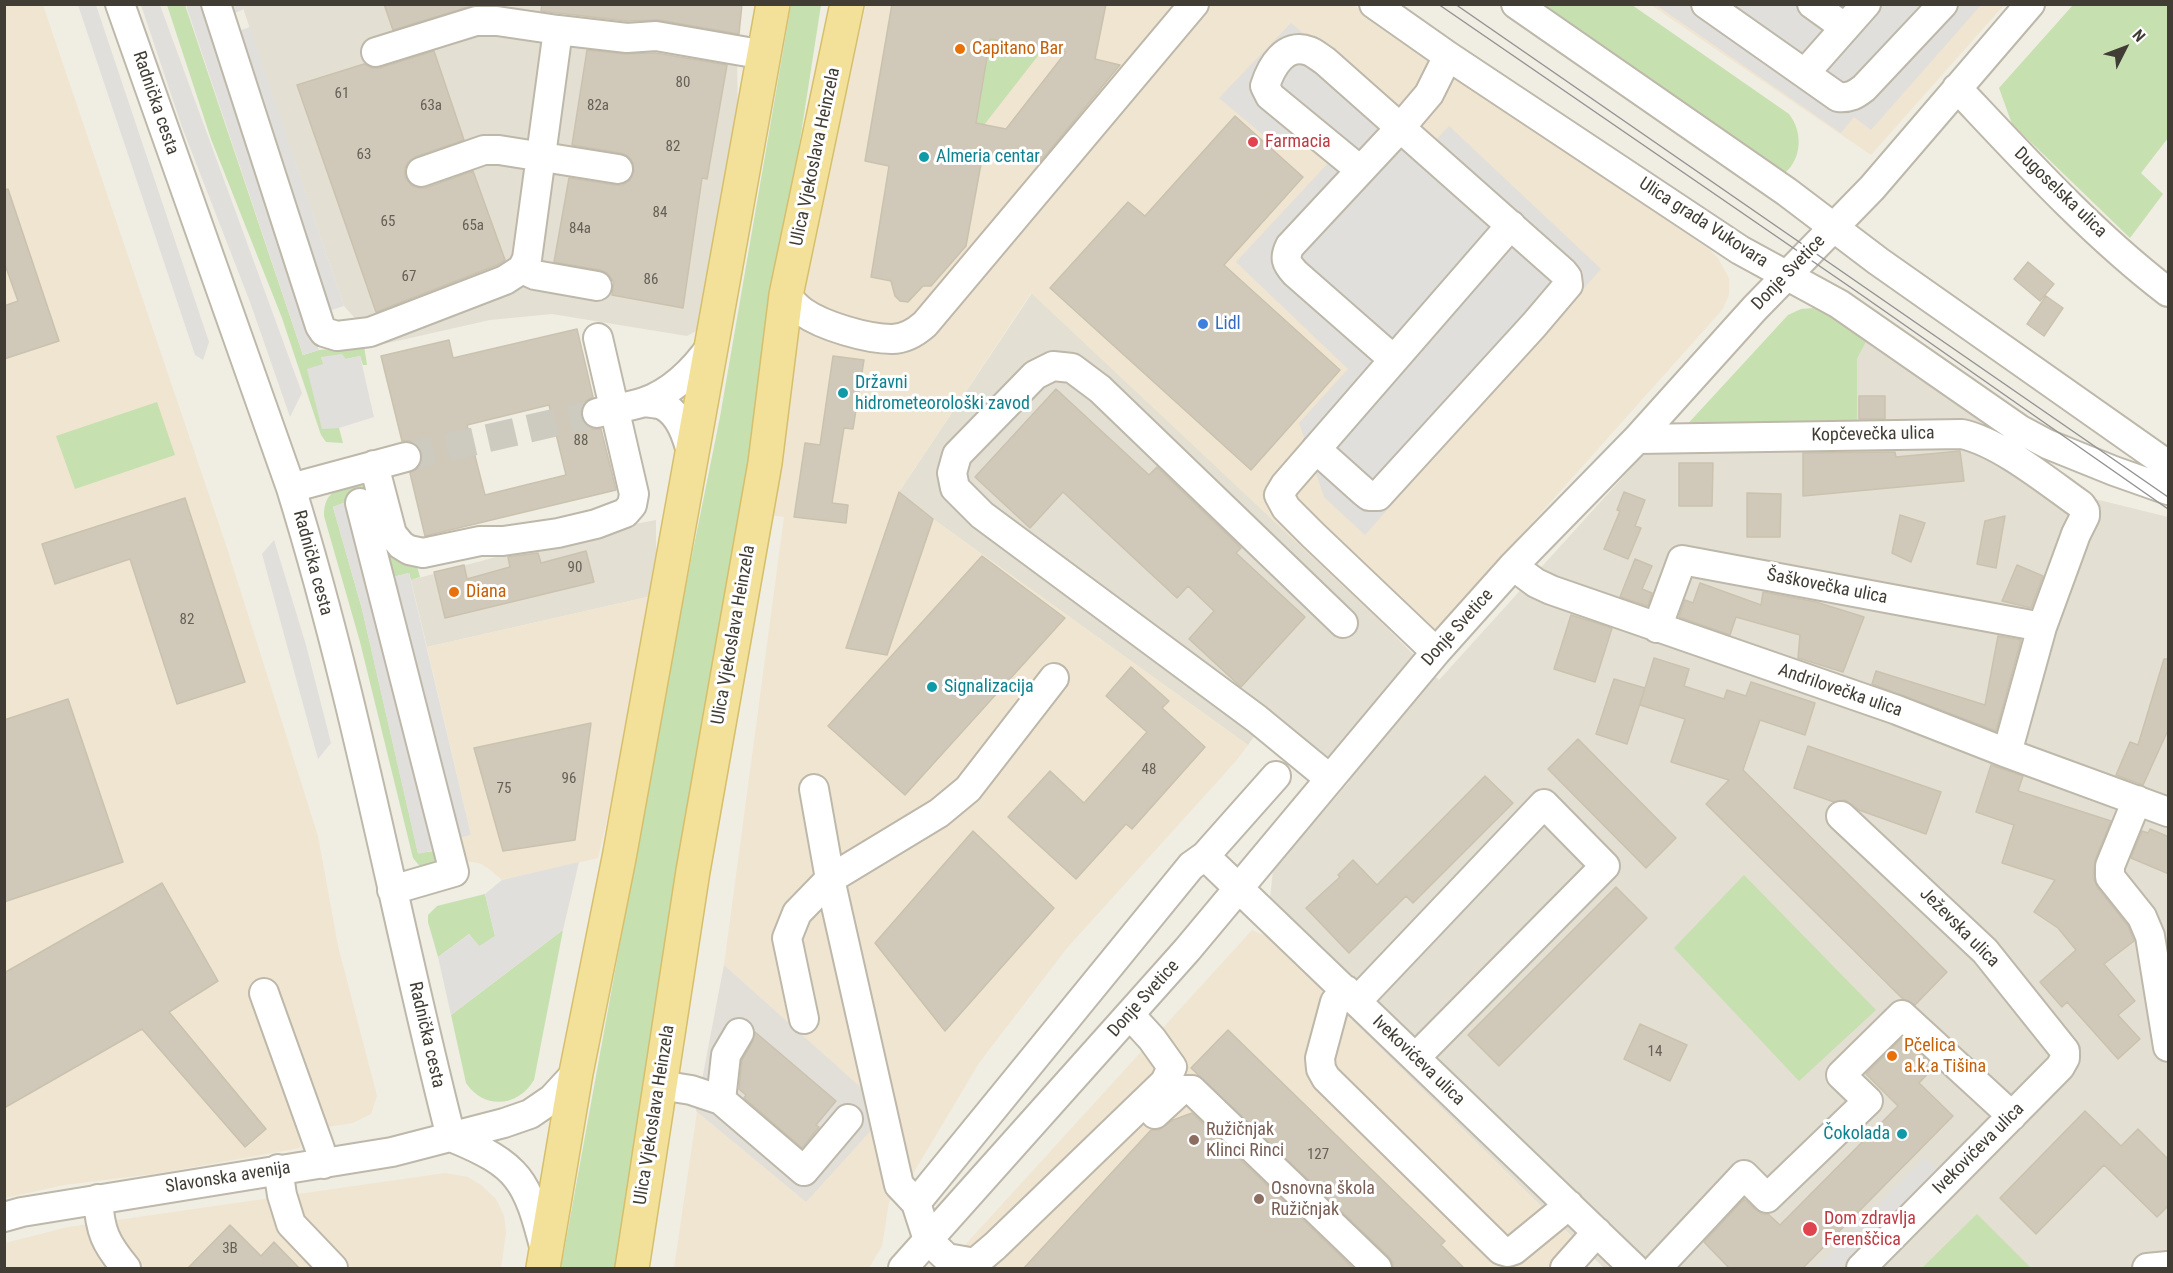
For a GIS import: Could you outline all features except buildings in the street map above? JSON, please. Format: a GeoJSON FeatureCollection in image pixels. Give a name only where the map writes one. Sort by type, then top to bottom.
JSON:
{"type":"FeatureCollection","features":[{"type":"Feature","properties":{"kind":"main road"},"geometry":{"type":"LineString","coordinates":[[544,1260],[576,1073],[619,858],[773,4]]}},
{"type":"Feature","properties":{"kind":"main road","name":"Ulica Vjekoslava Heinzela"},"geometry":{"type":"LineString","coordinates":[[632,1269],[695,859],[765,463],[786,295],[847,4]]}},
{"type":"Feature","properties":{"kind":"street","name":"Radnička cesta"},"geometry":{"type":"LineString","coordinates":[[120,4],[304,530],[352,713],[451,1137]]}},
{"type":"Feature","properties":{"kind":"street"},"geometry":{"type":"LineString","coordinates":[[216,4],[320,326],[324,332],[337,336],[370,332],[505,280],[522,269],[527,259],[558,30]]}},
{"type":"Feature","properties":{"kind":"street"},"geometry":{"type":"LineString","coordinates":[[786,295],[803,312],[847,330],[893,339],[916,332],[1194,4]]}},
{"type":"Feature","properties":{"kind":"street","name":"Ulica grada Vukovara"},"geometry":{"type":"LineString","coordinates":[[1374,4],[1448,56],[1740,250],[1839,304],[2019,429],[2047,444],[2169,490]]}},
{"type":"Feature","properties":{"kind":"street"},"geometry":{"type":"LineString","coordinates":[[1516,4],[1786,192],[1833,228],[2169,465]]}},
{"type":"Feature","properties":{"kind":"street"},"geometry":{"type":"LineString","coordinates":[[1706,4],[1838,97],[1848,98],[1855,95],[1943,4]]}},
{"type":"Feature","properties":{"kind":"street"},"geometry":{"type":"LineString","coordinates":[[1812,4],[1844,27]]}},
{"type":"Feature","properties":{"kind":"street"},"geometry":{"type":"LineString","coordinates":[[1805,73],[1866,4]]}},
{"type":"Feature","properties":{"kind":"street","name":"Donje Svetice"},"geometry":{"type":"LineString","coordinates":[[903,1269],[1240,888],[1436,652],[1513,566],[1637,439],[1755,308],[1872,189],[2030,4]]}},
{"type":"Feature","properties":{"kind":"street"},"geometry":{"type":"LineString","coordinates":[[376,52],[496,13],[558,30],[627,38],[656,36],[765,55]]}},
{"type":"Feature","properties":{"kind":"street"},"geometry":{"type":"LineString","coordinates":[[1316,449],[1369,496],[1378,496],[1568,285],[1567,277],[1511,225],[1325,61],[1310,51],[1300,49],[1288,52],[1277,60],[1270,72],[1266,86],[1270,96],[1360,170]]}},
{"type":"Feature","properties":{"kind":"street"},"geometry":{"type":"LineString","coordinates":[[1394,359],[1295,273],[1287,264],[1285,256],[1290,246],[1429,94],[1448,56]]}},
{"type":"Feature","properties":{"kind":"street","name":"Dugoselska ulica"},"geometry":{"type":"LineString","coordinates":[[1957,88],[2060,197],[2169,292]]}},
{"type":"Feature","properties":{"kind":"street"},"geometry":{"type":"LineString","coordinates":[[421,172],[484,150],[515,151],[618,169]]}},
{"type":"Feature","properties":{"kind":"street"},"geometry":{"type":"LineString","coordinates":[[1436,652],[1286,508],[1280,495],[1285,485],[1511,225]]}},
{"type":"Feature","properties":{"kind":"street"},"geometry":{"type":"LineString","coordinates":[[522,269],[535,275],[597,286]]}},
{"type":"Feature","properties":{"kind":"street"},"geometry":{"type":"LineString","coordinates":[[374,465],[392,534],[401,545],[409,550],[429,552],[480,541],[514,539],[596,524],[625,513],[632,505],[634,494],[605,411],[598,338]]}},
{"type":"Feature","properties":{"kind":"street"},"geometry":{"type":"LineString","coordinates":[[605,411],[645,402],[671,387],[689,374],[712,345]]}},
{"type":"Feature","properties":{"kind":"street"},"geometry":{"type":"LineString","coordinates":[[1330,779],[1257,719],[982,515],[954,488],[952,473],[957,455],[1035,375],[1053,366],[1072,368],[1100,390],[1343,623]]}},
{"type":"Feature","properties":{"kind":"street"},"geometry":{"type":"LineString","coordinates":[[645,402],[664,406],[676,417],[689,440],[692,456]]}},
{"type":"Feature","properties":{"kind":"street","name":"Kopčevečka ulica"},"geometry":{"type":"LineString","coordinates":[[1637,439],[1962,434],[1978,438],[2037,474],[2085,511],[2042,627]]}},
{"type":"Feature","properties":{"kind":"street"},"geometry":{"type":"LineString","coordinates":[[291,488],[406,458]]}},
{"type":"Feature","properties":{"kind":"street"},"geometry":{"type":"LineString","coordinates":[[360,503],[454,872],[392,890]]}},
{"type":"Feature","properties":{"kind":"street","name":"Šaškovečka ulica"},"geometry":{"type":"LineString","coordinates":[[1658,628],[1682,560],[2042,627]]}},
{"type":"Feature","properties":{"kind":"street","name":"Andrilovečka ulica"},"geometry":{"type":"LineString","coordinates":[[1513,566],[1536,583],[1551,590],[1897,710],[2137,800],[2167,806]]}},
{"type":"Feature","properties":{"kind":"street"},"geometry":{"type":"LineString","coordinates":[[2007,753],[2042,627]]}},
{"type":"Feature","properties":{"kind":"street"},"geometry":{"type":"LineString","coordinates":[[804,1019],[787,938],[797,913],[830,879],[939,813],[968,789],[1054,678]]}},
{"type":"Feature","properties":{"kind":"street"},"geometry":{"type":"LineString","coordinates":[[916,1203],[1191,866],[1205,856],[1276,776]]}},
{"type":"Feature","properties":{"kind":"street"},"geometry":{"type":"LineString","coordinates":[[814,789],[830,879],[899,1185],[916,1203],[928,1240],[947,1258],[975,1263],[993,1257],[1165,1082],[1172,1067],[1152,1039],[1130,1015]]}},
{"type":"Feature","properties":{"kind":"street"},"geometry":{"type":"LineString","coordinates":[[2137,800],[2110,866],[2110,877],[2142,917],[2150,936],[2169,1047]]}},
{"type":"Feature","properties":{"kind":"street"},"geometry":{"type":"LineString","coordinates":[[1416,1057],[1605,866],[1544,804],[1352,995],[1335,1002],[1320,1058],[1321,1069],[1326,1078],[1501,1250],[1508,1252],[1514,1250],[1569,1205]]}},
{"type":"Feature","properties":{"kind":"street","name":"Ježevska ulica"},"geometry":{"type":"LineString","coordinates":[[1842,816],[1985,951],[2065,1051]]}},
{"type":"Feature","properties":{"kind":"street","name":"Ivekovićeva ulica"},"geometry":{"type":"LineString","coordinates":[[1205,856],[1352,995],[1634,1269]]}},
{"type":"Feature","properties":{"kind":"street"},"geometry":{"type":"LineString","coordinates":[[264,993],[320,1149],[323,1164]]}},
{"type":"Feature","properties":{"kind":"street"},"geometry":{"type":"LineString","coordinates":[[1657,1269],[1744,1175],[1767,1198],[1868,1101],[1841,1075],[1902,1015],[2012,1116]]}},
{"type":"Feature","properties":{"kind":"street"},"geometry":{"type":"LineString","coordinates":[[721,1100],[726,1055],[739,1033]]}},
{"type":"Feature","properties":{"kind":"street","name":"Ivekovićeva ulica"},"geometry":{"type":"LineString","coordinates":[[1861,1269],[2060,1067],[2065,1058],[2065,1051]]}},
{"type":"Feature","properties":{"kind":"street","name":"Slavonska avenija"},"geometry":{"type":"LineString","coordinates":[[4,1217],[98,1199],[392,1152],[530,1114],[552,1099],[576,1073]]}},
{"type":"Feature","properties":{"kind":"street"},"geometry":{"type":"LineString","coordinates":[[660,1085],[691,1090],[721,1100],[804,1171],[848,1119]]}},
{"type":"Feature","properties":{"kind":"street"},"geometry":{"type":"LineString","coordinates":[[1119,1127],[1129,1137],[1181,1090],[1192,1090],[1377,1269]]}},
{"type":"Feature","properties":{"kind":"street"},"geometry":{"type":"LineString","coordinates":[[451,1137],[502,1162],[519,1180],[535,1212],[544,1260]]}},
{"type":"Feature","properties":{"kind":"street"},"geometry":{"type":"LineString","coordinates":[[278,1170],[282,1195],[291,1224],[333,1269]]}},
{"type":"Feature","properties":{"kind":"street"},"geometry":{"type":"LineString","coordinates":[[98,1199],[100,1224],[112,1252],[126,1269]]}},
{"type":"Feature","properties":{"kind":"street"},"geometry":{"type":"LineString","coordinates":[[1565,1269],[1597,1232]]}},
{"type":"Feature","properties":{"kind":"street"},"geometry":{"type":"LineString","coordinates":[[2147,1269],[2169,1266]]}},
{"type":"Feature","properties":{"kind":"shaded area"},"geometry":{"type":"Polygon","coordinates":[[[4,5],[43,5],[227,548],[318,836],[338,946],[377,1096],[371,1114],[353,1123],[301,1131],[300,1148],[161,1173],[64,1185],[5,1198],[4,5]]]}},
{"type":"Feature","properties":{"kind":"shaded area"},"geometry":{"type":"Polygon","coordinates":[[[78,5],[96,5],[209,342],[203,360],[195,355],[78,5]]]}},
{"type":"Feature","properties":{"kind":"shaded area"},"geometry":{"type":"Polygon","coordinates":[[[141,5],[160,5],[302,393],[290,417],[250,302],[182,127],[141,5]]]}},
{"type":"Feature","properties":{"kind":"shaded area"},"geometry":{"type":"Polygon","coordinates":[[[186,5],[242,5],[244,9],[235,13],[232,24],[235,32],[250,27],[344,306],[307,318],[319,350],[303,355],[186,5]]]}},
{"type":"Feature","properties":{"kind":"shaded area"},"geometry":{"type":"Polygon","coordinates":[[[242,5],[701,5],[737,45],[738,139],[698,330],[687,336],[552,314],[490,320],[379,345],[344,306],[242,5]]]}},
{"type":"Feature","properties":{"kind":"shaded area"},"geometry":{"type":"Polygon","coordinates":[[[866,5],[1353,5],[1710,250],[1718,258],[1729,278],[1729,295],[1722,310],[1415,654],[1031,293],[899,492],[933,519],[1248,745],[1067,948],[979,1063],[914,1172],[889,1202],[882,1246],[869,1268],[674,1268],[697,1112],[806,1202],[865,1091],[724,965],[784,517],[762,514],[806,267],[866,5]]]}},
{"type":"Feature","properties":{"kind":"shaded area"},"geometry":{"type":"Polygon","coordinates":[[[1651,5],[2004,5],[1871,155],[1651,5]]]}},
{"type":"Feature","properties":{"kind":"shaded area"},"geometry":{"type":"Polygon","coordinates":[[[1656,5],[1981,5],[1871,130],[1854,117],[1841,133],[1656,5]]]}},
{"type":"Feature","properties":{"kind":"shaded area"},"geometry":{"type":"Polygon","coordinates":[[[1291,23],[1436,140],[1449,126],[1601,269],[1365,535],[1324,497],[1299,423],[1348,369],[1236,262],[1331,160],[1294,128],[1276,146],[1219,98],[1291,23]]]}},
{"type":"Feature","properties":{"kind":"shaded area"},"geometry":{"type":"Polygon","coordinates":[[[1032,293],[1361,602],[1439,680],[1653,444],[1857,427],[1857,359],[1868,338],[1967,405],[1994,437],[2087,497],[2168,517],[2168,1268],[1604,1268],[1266,936],[1273,870],[1349,782],[1270,714],[1248,745],[933,519],[899,492],[1032,293]]]}},
{"type":"Feature","properties":{"kind":"shaded area"},"geometry":{"type":"Polygon","coordinates":[[[342,354],[346,359],[360,356],[374,417],[339,428],[322,429],[307,369],[323,364],[321,357],[342,354]]]}},
{"type":"Feature","properties":{"kind":"shaded area"},"geometry":{"type":"Polygon","coordinates":[[[365,490],[390,574],[393,577],[409,573],[471,835],[456,839],[454,845],[418,854],[362,609],[333,507],[346,502],[348,496],[365,490]]]}},
{"type":"Feature","properties":{"kind":"shaded area"},"geometry":{"type":"Polygon","coordinates":[[[656,520],[656,595],[427,647],[411,580],[577,535],[656,520]]]}},
{"type":"Feature","properties":{"kind":"shaded area"},"geometry":{"type":"Polygon","coordinates":[[[274,540],[306,645],[331,743],[318,759],[262,554],[274,540]]]}},
{"type":"Feature","properties":{"kind":"shaded area"},"geometry":{"type":"Polygon","coordinates":[[[656,595],[634,704],[598,858],[502,880],[479,863],[465,861],[456,839],[471,835],[427,647],[656,595]]]}},
{"type":"Feature","properties":{"kind":"shaded area"},"geometry":{"type":"Polygon","coordinates":[[[579,862],[563,930],[451,1015],[438,957],[469,934],[479,946],[495,936],[485,894],[502,880],[579,862]]]}},
{"type":"Feature","properties":{"kind":"shaded area"},"geometry":{"type":"Polygon","coordinates":[[[1252,930],[1266,936],[1577,1242],[1554,1268],[944,1268],[1252,930]]]}},
{"type":"Feature","properties":{"kind":"shaded area"},"geometry":{"type":"Polygon","coordinates":[[[724,965],[865,1091],[874,1127],[806,1202],[696,1111],[724,965]]]}},
{"type":"Feature","properties":{"kind":"shaded area"},"geometry":{"type":"Polygon","coordinates":[[[1925,1157],[1939,1170],[1840,1268],[1816,1268],[1925,1157]]]}},
{"type":"Feature","properties":{"kind":"shaded area"},"geometry":{"type":"Polygon","coordinates":[[[445,1173],[468,1177],[496,1199],[504,1215],[506,1233],[501,1268],[5,1268],[5,1243],[68,1227],[445,1173]]]}},
{"type":"Feature","properties":{"kind":"green space"},"geometry":{"type":"Polygon","coordinates":[[[167,5],[185,5],[303,355],[319,350],[364,346],[367,365],[363,365],[360,356],[346,359],[321,357],[324,364],[322,428],[339,428],[343,443],[326,442],[321,435],[282,318],[211,139],[167,5]]]}},
{"type":"Feature","properties":{"kind":"green space"},"geometry":{"type":"Polygon","coordinates":[[[791,5],[821,5],[757,417],[618,1268],[561,1268],[678,625],[720,417],[791,5]]]}},
{"type":"Feature","properties":{"kind":"green space"},"geometry":{"type":"Polygon","coordinates":[[[1541,5],[1632,5],[1789,114],[1797,129],[1799,145],[1791,167],[1785,173],[1541,5]]]}},
{"type":"Feature","properties":{"kind":"green space"},"geometry":{"type":"Polygon","coordinates":[[[2073,5],[2168,5],[2168,138],[2141,173],[2163,194],[2130,238],[2012,124],[1999,88],[2073,5]]]}},
{"type":"Feature","properties":{"kind":"green space"},"geometry":{"type":"Polygon","coordinates":[[[990,39],[1044,48],[984,125],[976,124],[990,39]]]}},
{"type":"Feature","properties":{"kind":"green space"},"geometry":{"type":"Polygon","coordinates":[[[1813,308],[1868,338],[1857,359],[1857,427],[1683,429],[1788,315],[1801,309],[1813,308]]]}},
{"type":"Feature","properties":{"kind":"green space"},"geometry":{"type":"Polygon","coordinates":[[[157,402],[175,455],[75,489],[56,436],[157,402]]]}},
{"type":"Feature","properties":{"kind":"green space"},"geometry":{"type":"Polygon","coordinates":[[[359,484],[366,488],[415,559],[420,577],[411,580],[409,573],[393,577],[346,502],[333,507],[362,609],[418,853],[435,851],[436,864],[422,869],[413,858],[360,642],[324,516],[327,501],[334,492],[359,484]]]}},
{"type":"Feature","properties":{"kind":"green space"},"geometry":{"type":"Polygon","coordinates":[[[1744,875],[1876,1010],[1799,1081],[1674,948],[1744,875]]]}},
{"type":"Feature","properties":{"kind":"green space"},"geometry":{"type":"Polygon","coordinates":[[[485,894],[495,936],[479,946],[469,934],[438,957],[428,915],[437,906],[485,894]]]}},
{"type":"Feature","properties":{"kind":"green space"},"geometry":{"type":"Polygon","coordinates":[[[563,930],[534,1080],[519,1096],[510,1100],[501,1102],[482,1098],[466,1083],[451,1015],[563,930]]]}},
{"type":"Feature","properties":{"kind":"green space"},"geometry":{"type":"Polygon","coordinates":[[[1977,1214],[2031,1268],[1922,1268],[1977,1214]]]}},
{"type":"Feature","properties":{"kind":"tunnel"},"geometry":{"type":"LineString","coordinates":[[406,457],[597,413]]}},
{"type":"Feature","properties":{"kind":"tram line"},"geometry":{"type":"LineString","coordinates":[[1438,4],[2168,509]]}},
{"type":"Feature","properties":{"kind":"tram line"},"geometry":{"type":"LineString","coordinates":[[1455,4],[2168,497]]}},
{"type":"Feature","properties":{"kind":"place","name":"Capitano Bar"},"geometry":{"type":"Point","coordinates":[960,49]}},
{"type":"Feature","properties":{"kind":"place","name":"Farmacia"},"geometry":{"type":"Point","coordinates":[1253,142]}},
{"type":"Feature","properties":{"kind":"place","name":"Almeria centar"},"geometry":{"type":"Point","coordinates":[924,157]}},
{"type":"Feature","properties":{"kind":"place","name":"Lidl"},"geometry":{"type":"Point","coordinates":[1203,324]}},
{"type":"Feature","properties":{"kind":"place","name":"Državni hidrometeorološki zavod"},"geometry":{"type":"Point","coordinates":[843,393]}},
{"type":"Feature","properties":{"kind":"place","name":"Diana"},"geometry":{"type":"Point","coordinates":[454,592]}},
{"type":"Feature","properties":{"kind":"place","name":"Signalizacija"},"geometry":{"type":"Point","coordinates":[932,687]}},
{"type":"Feature","properties":{"kind":"place","name":"Pčelica a.k.a Tišina"},"geometry":{"type":"Point","coordinates":[1892,1056]}},
{"type":"Feature","properties":{"kind":"place","name":"Čokolada"},"geometry":{"type":"Point","coordinates":[1902,1134]}},
{"type":"Feature","properties":{"kind":"place","name":"Ružičnjak Klinci Rinci"},"geometry":{"type":"Point","coordinates":[1194,1140]}},
{"type":"Feature","properties":{"kind":"place","name":"Osnovna škola Ružičnjak"},"geometry":{"type":"Point","coordinates":[1259,1199]}},
{"type":"Feature","properties":{"kind":"place","name":"Dom zdravlja Ferenščica"},"geometry":{"type":"Point","coordinates":[1810,1229]}}]}
